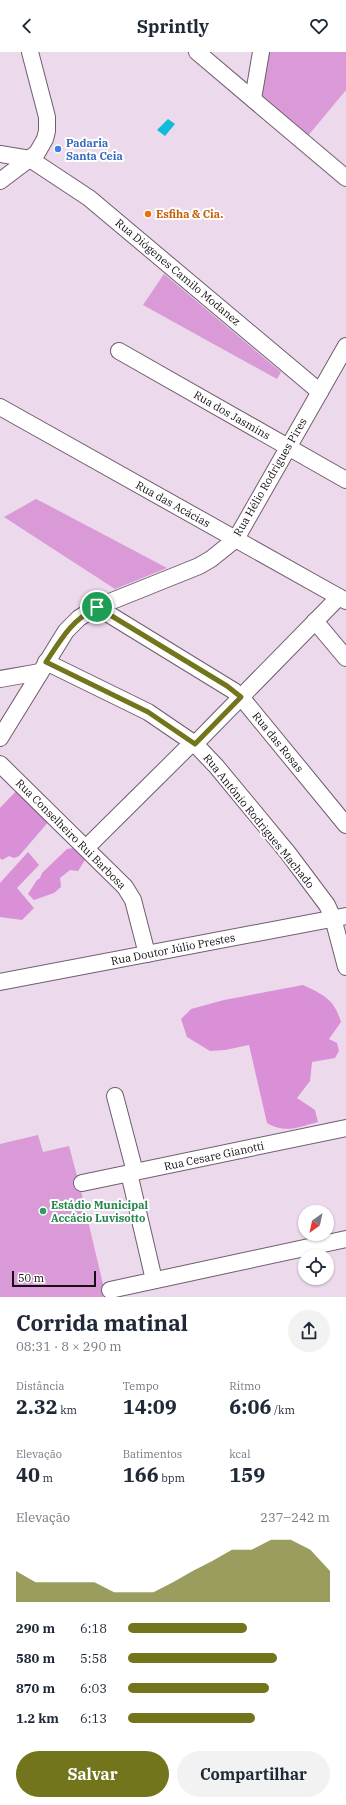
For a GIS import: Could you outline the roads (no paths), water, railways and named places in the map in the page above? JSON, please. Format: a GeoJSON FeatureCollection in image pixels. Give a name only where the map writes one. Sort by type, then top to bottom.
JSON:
{"type":"FeatureCollection","features":[{"type":"Feature","properties":{"kind":"street"},"geometry":{"type":"LineString","coordinates":[[0,181],[30,159],[43,143],[48,122],[30,52]]}},
{"type":"Feature","properties":{"kind":"street"},"geometry":{"type":"LineString","coordinates":[[197,52],[346,178]]}},
{"type":"Feature","properties":{"kind":"street"},"geometry":{"type":"LineString","coordinates":[[253,100],[261,52]]}},
{"type":"Feature","properties":{"kind":"street"},"geometry":{"type":"LineString","coordinates":[[0,154],[30,159]]}},
{"type":"Feature","properties":{"kind":"street","name":"Rua Diógenes Camilo Modanez"},"geometry":{"type":"LineString","coordinates":[[30,159],[89,198],[320,392]]}},
{"type":"Feature","properties":{"kind":"street","name":"Rua Hélio Rodrigues Pires"},"geometry":{"type":"LineString","coordinates":[[0,738],[43,667],[71,625],[84,614],[97,607],[199,566],[211,559],[236,539],[346,346]]}},
{"type":"Feature","properties":{"kind":"street","name":"Rua dos Jasmins"},"geometry":{"type":"LineString","coordinates":[[119,351],[346,480]]}},
{"type":"Feature","properties":{"kind":"street","name":"Rua das Acácias"},"geometry":{"type":"LineString","coordinates":[[0,407],[342,599]]}},
{"type":"Feature","properties":{"kind":"street"},"geometry":{"type":"LineString","coordinates":[[86,848],[241,697],[315,622],[342,599]]}},
{"type":"Feature","properties":{"kind":"street","name":"Rua das Rosas"},"geometry":{"type":"LineString","coordinates":[[97,607],[227,686],[241,697],[346,824]]}},
{"type":"Feature","properties":{"kind":"street"},"geometry":{"type":"LineString","coordinates":[[315,622],[346,658]]}},
{"type":"Feature","properties":{"kind":"street"},"geometry":{"type":"LineString","coordinates":[[0,679],[43,667]]}},
{"type":"Feature","properties":{"kind":"street","name":"Rua Antônio Rodrigues Machado"},"geometry":{"type":"LineString","coordinates":[[43,667],[135,705],[194,743],[216,766],[288,853],[327,905],[340,917],[346,967]]}},
{"type":"Feature","properties":{"kind":"street","name":"Rua Conselheiro Rui Barbosa"},"geometry":{"type":"LineString","coordinates":[[0,764],[86,848],[129,893],[147,954]]}},
{"type":"Feature","properties":{"kind":"street","name":"Rua Doutor Júlio Prestes"},"geometry":{"type":"LineString","coordinates":[[0,982],[340,917]]}},
{"type":"Feature","properties":{"kind":"street"},"geometry":{"type":"LineString","coordinates":[[115,1096],[154,1280]]}},
{"type":"Feature","properties":{"kind":"street","name":"Rua Cesare Gianotti"},"geometry":{"type":"LineString","coordinates":[[82,1183],[346,1128]]}},
{"type":"Feature","properties":{"kind":"street"},"geometry":{"type":"LineString","coordinates":[[122,1292],[154,1280],[346,1239]]}},
{"type":"Feature","properties":{"kind":"water"},"geometry":{"type":"Polygon","coordinates":[[[168,119],[175,124],[165,136],[157,130],[168,119]]]}},
{"type":"Feature","properties":{"kind":"place","name":"Padaria Santa Ceia"},"geometry":{"type":"Point","coordinates":[58,149]}},
{"type":"Feature","properties":{"kind":"place","name":"Esfiha & Cia."},"geometry":{"type":"Point","coordinates":[148,214]}},
{"type":"Feature","properties":{"kind":"place","name":"Estádio Municipal Accácio Luvisotto"},"geometry":{"type":"Point","coordinates":[43,1211]}}]}
